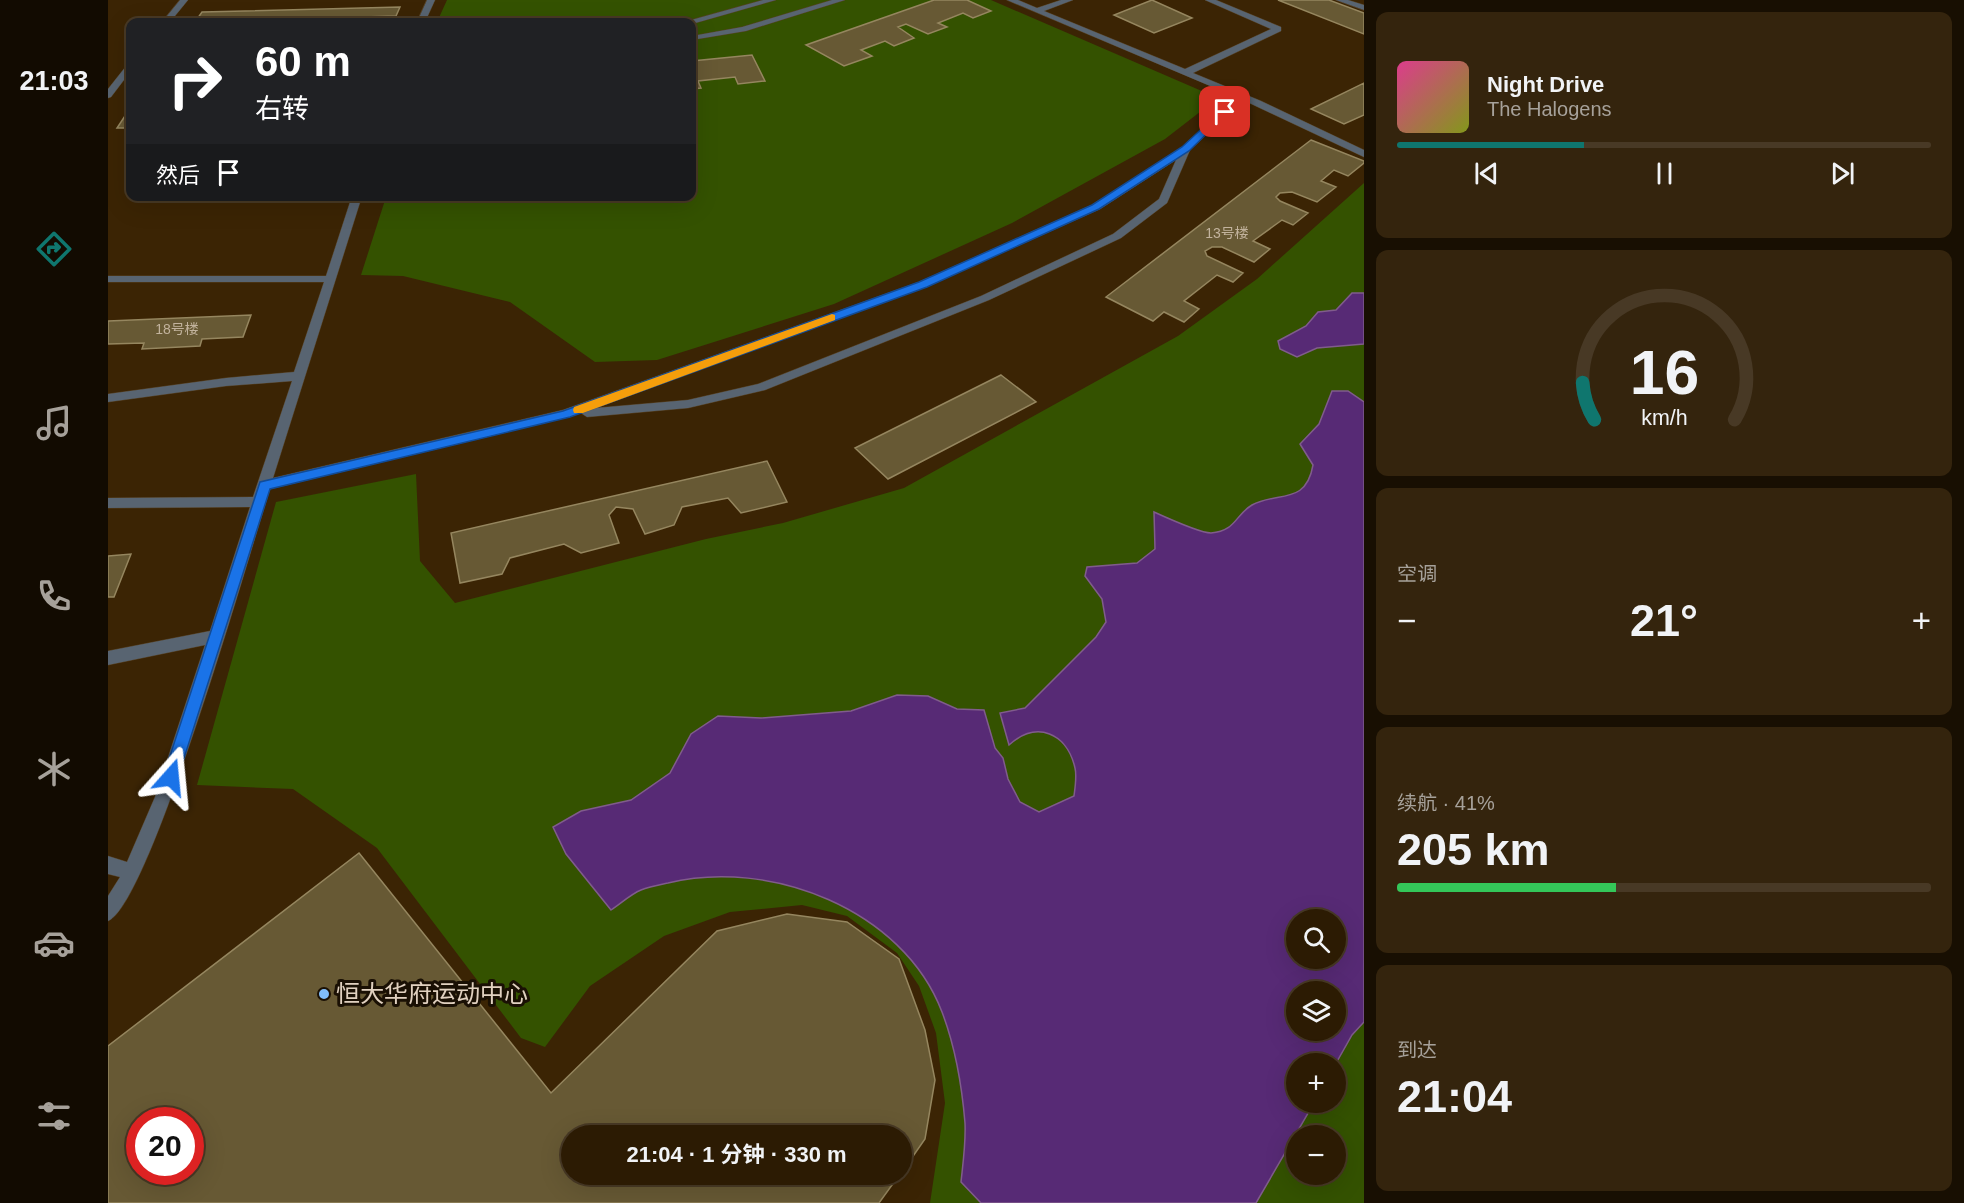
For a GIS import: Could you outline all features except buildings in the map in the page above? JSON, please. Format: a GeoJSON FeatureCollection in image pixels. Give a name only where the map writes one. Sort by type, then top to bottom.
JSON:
{"type":"FeatureCollection","features":[{"type":"Feature","properties":{"kind":"lane"},"geometry":{"type":"LineString","coordinates":[[169,18],[184,0]]}},
{"type":"Feature","properties":{"kind":"lane"},"geometry":{"type":"LineString","coordinates":[[423,18],[431,0]]}},
{"type":"Feature","properties":{"kind":"lane"},"geometry":{"type":"LineString","coordinates":[[696,20],[772,0]]}},
{"type":"Feature","properties":{"kind":"lane"},"geometry":{"type":"LineString","coordinates":[[696,37],[743,29],[841,0]]}},
{"type":"Feature","properties":{"kind":"lane"},"geometry":{"type":"LineString","coordinates":[[1011,0],[1241,97],[1364,154]]}},
{"type":"Feature","properties":{"kind":"lane"},"geometry":{"type":"LineString","coordinates":[[1036,11],[1069,0]]}},
{"type":"Feature","properties":{"kind":"lane"},"geometry":{"type":"LineString","coordinates":[[1185,73],[1278,29],[1209,0]]}},
{"type":"Feature","properties":{"kind":"lane"},"geometry":{"type":"LineString","coordinates":[[1340,0],[1364,8]]}},
{"type":"Feature","properties":{"kind":"lane"},"geometry":{"type":"LineString","coordinates":[[111,91],[126,72]]}},
{"type":"Feature","properties":{"kind":"lane"},"geometry":{"type":"LineString","coordinates":[[111,91],[126,88]]}},
{"type":"Feature","properties":{"kind":"lane"},"geometry":{"type":"LineString","coordinates":[[265,485],[566,414],[923,285],[1096,207],[1186,149],[1241,97]]}},
{"type":"Feature","properties":{"kind":"lane"},"geometry":{"type":"LineString","coordinates":[[1352,148],[1364,142]]}},
{"type":"Feature","properties":{"kind":"lane"},"geometry":{"type":"LineString","coordinates":[[566,414],[688,404],[761,387],[985,298],[1117,236],[1163,201],[1186,149]]}},
{"type":"Feature","properties":{"kind":"lane"},"geometry":{"type":"LineString","coordinates":[[108,912],[124,889],[164,797],[355,201]]}},
{"type":"Feature","properties":{"kind":"lane"},"geometry":{"type":"LineString","coordinates":[[108,279],[331,279]]}},
{"type":"Feature","properties":{"kind":"lane"},"geometry":{"type":"LineString","coordinates":[[108,398],[143,396],[199,385],[299,376]]}},
{"type":"Feature","properties":{"kind":"lane"},"geometry":{"type":"LineString","coordinates":[[108,503],[259,502]]}},
{"type":"Feature","properties":{"kind":"lane"},"geometry":{"type":"LineString","coordinates":[[108,658],[216,636]]}},
{"type":"Feature","properties":{"kind":"lane"},"geometry":{"type":"LineString","coordinates":[[108,865],[132,872]]}},
{"type":"Feature","properties":{"kind":"green space"},"geometry":{"type":"Polygon","coordinates":[[[447,0],[991,0],[1218,98],[1165,139],[1012,223],[834,304],[657,360],[595,362],[510,302],[403,276],[361,275],[385,201],[696,201],[696,18],[439,18],[447,0]]]}},
{"type":"Feature","properties":{"kind":"green space"},"geometry":{"type":"Polygon","coordinates":[[[1364,183],[1364,1203],[930,1203],[945,1103],[936,1033],[919,986],[897,953],[847,916],[802,905],[730,912],[664,936],[590,986],[545,1047],[521,1038],[377,848],[293,789],[197,785],[276,502],[416,474],[420,561],[455,603],[706,539],[783,523],[904,488],[1178,336],[1257,279],[1364,183]]]}},
{"type":"Feature","properties":{"kind":"shaded area"},"geometry":{"type":"Polygon","coordinates":[[[1352,293],[1364,293],[1364,344],[1317,348],[1297,357],[1280,349],[1278,341],[1306,326],[1318,312],[1336,310],[1352,293]]]}},
{"type":"Feature","properties":{"kind":"shaded area"},"geometry":{"type":"Polygon","coordinates":[[[1332,391],[1348,391],[1364,402],[1364,1022],[1352,1035],[1342,1053],[1286,1053],[1286,1113],[1308,1113],[1301,1125],[1286,1125],[1286,1151],[1256,1203],[981,1203],[961,1182],[965,1123],[957,1067],[947,1025],[923,976],[897,945],[865,919],[828,900],[789,886],[748,878],[707,877],[658,885],[637,892],[611,910],[566,854],[553,827],[581,811],[631,800],[670,773],[691,734],[718,716],[761,718],[851,711],[897,695],[928,696],[957,709],[984,710],[995,748],[1003,758],[1008,779],[1020,802],[1039,812],[1074,796],[1076,771],[1065,746],[1050,734],[1040,732],[1020,737],[1009,745],[1000,713],[1025,708],[1096,637],[1106,622],[1102,599],[1085,576],[1087,567],[1137,563],[1155,549],[1154,512],[1191,528],[1211,533],[1219,532],[1230,526],[1252,505],[1297,492],[1304,487],[1313,465],[1300,444],[1319,424],[1332,391]]]}},
{"type":"Feature","properties":{"kind":"slow traffic"},"geometry":{"type":"LineString","coordinates":[[579,410],[832,318]]}},
{"type":"Feature","properties":{"kind":"place","name":"恒大华府运动中心"},"geometry":{"type":"Point","coordinates":[324,994]}},
{"type":"Feature","properties":{"kind":"route"},"geometry":{"type":"LineString","coordinates":[[171,777],[265,485],[566,414],[923,285],[1096,207],[1186,149],[1225,112]]}}]}
